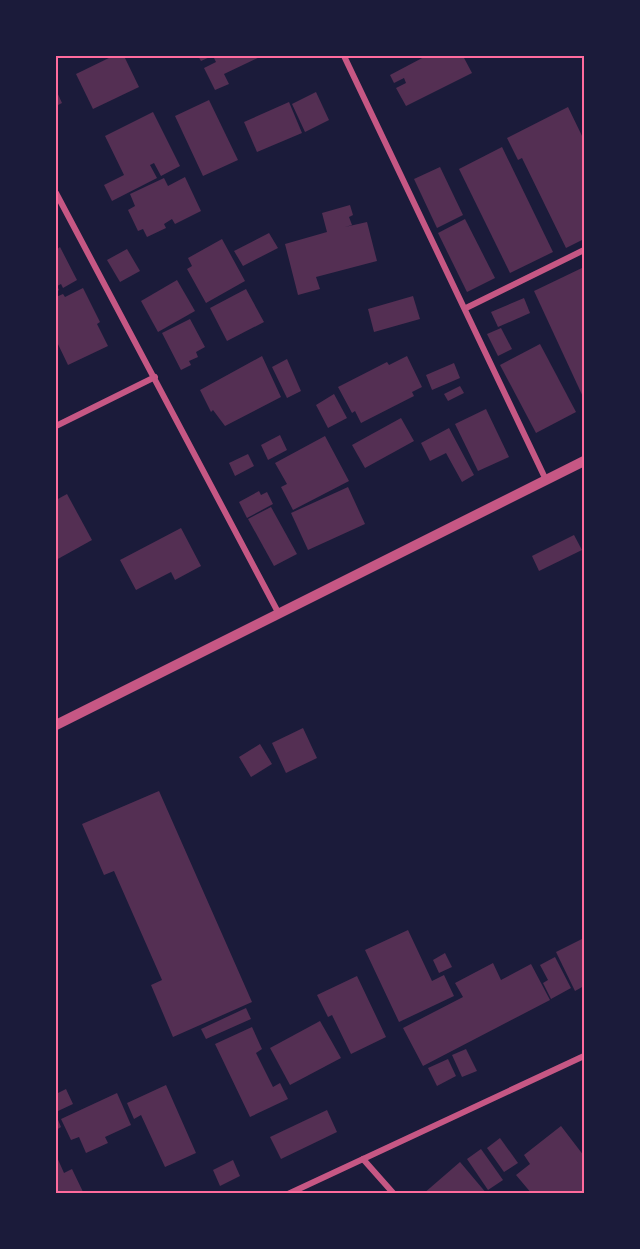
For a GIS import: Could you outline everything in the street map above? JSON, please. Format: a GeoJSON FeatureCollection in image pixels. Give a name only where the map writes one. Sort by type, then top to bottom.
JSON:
{"type":"FeatureCollection","features":[{"type":"Feature","properties":{"kind":"street"},"geometry":{"type":"LineString","coordinates":[[344,56],[546,480]]}},
{"type":"Feature","properties":{"kind":"street"},"geometry":{"type":"LineString","coordinates":[[56,194],[279,614]]}},
{"type":"Feature","properties":{"kind":"street"},"geometry":{"type":"LineString","coordinates":[[466,308],[585,250]]}},
{"type":"Feature","properties":{"kind":"street"},"geometry":{"type":"LineString","coordinates":[[56,426],[155,377]]}},
{"type":"Feature","properties":{"kind":"street"},"geometry":{"type":"LineString","coordinates":[[56,724],[546,480],[583,464]]}},
{"type":"Feature","properties":{"kind":"street"},"geometry":{"type":"LineString","coordinates":[[288,1194],[585,1056]]}},
{"type":"Feature","properties":{"kind":"street"},"geometry":{"type":"LineString","coordinates":[[363,1159],[394,1194]]}},
{"type":"Feature","properties":{"kind":"building"},"geometry":{"type":"Polygon","coordinates":[[[113,56],[124,56],[139,87],[93,109],[76,74],[113,56]]]}},
{"type":"Feature","properties":{"kind":"building"},"geometry":{"type":"Polygon","coordinates":[[[198,56],[212,56],[201,61],[198,56]]]}},
{"type":"Feature","properties":{"kind":"building"},"geometry":{"type":"Polygon","coordinates":[[[213,56],[262,56],[224,74],[229,84],[215,90],[204,68],[216,62],[213,56]]]}},
{"type":"Feature","properties":{"kind":"building"},"geometry":{"type":"Polygon","coordinates":[[[426,56],[463,56],[472,73],[406,106],[396,88],[406,83],[404,78],[394,83],[390,75],[426,56]]]}},
{"type":"Feature","properties":{"kind":"building"},"geometry":{"type":"Polygon","coordinates":[[[56,90],[62,103],[56,106],[56,90]]]}},
{"type":"Feature","properties":{"kind":"building"},"geometry":{"type":"Polygon","coordinates":[[[316,92],[329,120],[305,132],[292,104],[316,92]]]}},
{"type":"Feature","properties":{"kind":"building"},"geometry":{"type":"Polygon","coordinates":[[[209,100],[238,160],[203,176],[175,116],[209,100]]]}},
{"type":"Feature","properties":{"kind":"building"},"geometry":{"type":"Polygon","coordinates":[[[289,102],[302,133],[257,152],[244,122],[289,102]]]}},
{"type":"Feature","properties":{"kind":"building"},"geometry":{"type":"Polygon","coordinates":[[[568,107],[584,140],[584,239],[566,248],[522,158],[518,160],[507,138],[568,107]]]}},
{"type":"Feature","properties":{"kind":"building"},"geometry":{"type":"Polygon","coordinates":[[[153,112],[180,166],[161,176],[154,163],[150,165],[157,178],[112,201],[104,185],[124,175],[105,136],[153,112]]]}},
{"type":"Feature","properties":{"kind":"building"},"geometry":{"type":"Polygon","coordinates":[[[502,147],[553,252],[510,273],[459,169],[502,147]]]}},
{"type":"Feature","properties":{"kind":"building"},"geometry":{"type":"Polygon","coordinates":[[[440,167],[463,215],[437,228],[414,179],[440,167]]]}},
{"type":"Feature","properties":{"kind":"building"},"geometry":{"type":"Polygon","coordinates":[[[185,177],[201,211],[175,224],[172,219],[164,224],[166,228],[147,237],[143,229],[138,231],[128,210],[135,206],[130,194],[164,178],[168,186],[185,177]]]}},
{"type":"Feature","properties":{"kind":"building"},"geometry":{"type":"Polygon","coordinates":[[[350,205],[353,215],[349,217],[352,225],[345,227],[367,222],[377,261],[316,277],[320,289],[298,295],[285,244],[327,232],[322,213],[350,205]]]}},
{"type":"Feature","properties":{"kind":"building"},"geometry":{"type":"Polygon","coordinates":[[[465,219],[495,278],[467,292],[438,233],[465,219]]]}},
{"type":"Feature","properties":{"kind":"building"},"geometry":{"type":"Polygon","coordinates":[[[269,233],[278,248],[243,266],[234,251],[269,233]]]}},
{"type":"Feature","properties":{"kind":"building"},"geometry":{"type":"Polygon","coordinates":[[[222,239],[245,281],[206,303],[187,269],[192,266],[188,258],[222,239]]]}},
{"type":"Feature","properties":{"kind":"building"},"geometry":{"type":"Polygon","coordinates":[[[60,247],[77,280],[63,288],[61,284],[57,286],[59,290],[56,292],[56,250],[60,247]]]}},
{"type":"Feature","properties":{"kind":"building"},"geometry":{"type":"Polygon","coordinates":[[[127,249],[140,271],[120,282],[107,260],[127,249]]]}},
{"type":"Feature","properties":{"kind":"building"},"geometry":{"type":"Polygon","coordinates":[[[584,267],[584,399],[534,291],[584,267]]]}},
{"type":"Feature","properties":{"kind":"building"},"geometry":{"type":"Polygon","coordinates":[[[177,280],[195,311],[158,332],[141,301],[177,280]]]}},
{"type":"Feature","properties":{"kind":"building"},"geometry":{"type":"Polygon","coordinates":[[[83,288],[100,322],[97,324],[108,346],[68,365],[56,340],[56,297],[63,294],[65,297],[83,288]]]}},
{"type":"Feature","properties":{"kind":"building"},"geometry":{"type":"Polygon","coordinates":[[[246,289],[264,322],[227,341],[210,308],[246,289]]]}},
{"type":"Feature","properties":{"kind":"building"},"geometry":{"type":"Polygon","coordinates":[[[413,296],[420,319],[374,332],[368,309],[413,296]]]}},
{"type":"Feature","properties":{"kind":"building"},"geometry":{"type":"Polygon","coordinates":[[[524,298],[530,313],[498,327],[491,312],[524,298]]]}},
{"type":"Feature","properties":{"kind":"building"},"geometry":{"type":"Polygon","coordinates":[[[190,319],[205,347],[196,352],[198,357],[189,361],[191,365],[181,370],[162,333],[190,319]]]}},
{"type":"Feature","properties":{"kind":"building"},"geometry":{"type":"Polygon","coordinates":[[[501,328],[512,349],[498,356],[487,334],[501,328]]]}},
{"type":"Feature","properties":{"kind":"building"},"geometry":{"type":"Polygon","coordinates":[[[540,344],[576,412],[536,433],[500,365],[540,344]]]}},
{"type":"Feature","properties":{"kind":"building"},"geometry":{"type":"Polygon","coordinates":[[[262,356],[281,397],[225,426],[213,410],[211,412],[200,390],[262,356]]]}},
{"type":"Feature","properties":{"kind":"building"},"geometry":{"type":"Polygon","coordinates":[[[407,356],[422,387],[412,392],[414,396],[361,423],[355,411],[352,413],[338,387],[387,362],[389,365],[407,356]]]}},
{"type":"Feature","properties":{"kind":"building"},"geometry":{"type":"Polygon","coordinates":[[[287,359],[301,391],[287,398],[272,367],[287,359]]]}},
{"type":"Feature","properties":{"kind":"building"},"geometry":{"type":"Polygon","coordinates":[[[454,363],[460,378],[432,390],[426,375],[454,363]]]}},
{"type":"Feature","properties":{"kind":"building"},"geometry":{"type":"Polygon","coordinates":[[[460,386],[464,393],[448,401],[444,394],[460,386]]]}},
{"type":"Feature","properties":{"kind":"building"},"geometry":{"type":"Polygon","coordinates":[[[334,394],[347,418],[328,428],[316,405],[334,394]]]}},
{"type":"Feature","properties":{"kind":"building"},"geometry":{"type":"Polygon","coordinates":[[[486,409],[509,457],[478,471],[455,424],[486,409]]]}},
{"type":"Feature","properties":{"kind":"building"},"geometry":{"type":"Polygon","coordinates":[[[401,418],[414,441],[365,468],[352,445],[401,418]]]}},
{"type":"Feature","properties":{"kind":"building"},"geometry":{"type":"Polygon","coordinates":[[[449,428],[474,475],[462,482],[446,453],[430,461],[421,443],[449,428]]]}},
{"type":"Feature","properties":{"kind":"building"},"geometry":{"type":"Polygon","coordinates":[[[280,435],[287,450],[268,460],[261,445],[280,435]]]}},
{"type":"Feature","properties":{"kind":"building"},"geometry":{"type":"Polygon","coordinates":[[[325,436],[349,481],[293,510],[281,487],[287,484],[275,463],[325,436]]]}},
{"type":"Feature","properties":{"kind":"building"},"geometry":{"type":"Polygon","coordinates":[[[248,454],[254,466],[235,476],[229,463],[248,454]]]}},
{"type":"Feature","properties":{"kind":"building"},"geometry":{"type":"Polygon","coordinates":[[[348,487],[365,524],[308,550],[291,513],[348,487]]]}},
{"type":"Feature","properties":{"kind":"building"},"geometry":{"type":"Polygon","coordinates":[[[259,491],[261,495],[267,492],[273,504],[247,518],[239,502],[259,491]]]}},
{"type":"Feature","properties":{"kind":"building"},"geometry":{"type":"Polygon","coordinates":[[[67,494],[92,540],[56,560],[56,500],[67,494]]]}},
{"type":"Feature","properties":{"kind":"building"},"geometry":{"type":"Polygon","coordinates":[[[271,507],[297,554],[274,566],[248,519],[271,507]]]}},
{"type":"Feature","properties":{"kind":"building"},"geometry":{"type":"Polygon","coordinates":[[[181,528],[201,566],[175,580],[171,572],[136,590],[120,560],[181,528]]]}},
{"type":"Feature","properties":{"kind":"building"},"geometry":{"type":"Polygon","coordinates":[[[574,535],[582,550],[539,571],[532,556],[574,535]]]}},
{"type":"Feature","properties":{"kind":"building"},"geometry":{"type":"Polygon","coordinates":[[[303,728],[317,758],[286,773],[272,743],[303,728]]]}},
{"type":"Feature","properties":{"kind":"building"},"geometry":{"type":"Polygon","coordinates":[[[260,744],[272,764],[251,777],[239,757],[260,744]]]}},
{"type":"Feature","properties":{"kind":"building"},"geometry":{"type":"Polygon","coordinates":[[[159,791],[252,1002],[173,1037],[151,985],[162,980],[114,871],[104,875],[82,824],[159,791]]]}},
{"type":"Feature","properties":{"kind":"building"},"geometry":{"type":"Polygon","coordinates":[[[408,930],[432,981],[444,975],[454,996],[399,1022],[365,950],[408,930]]]}},
{"type":"Feature","properties":{"kind":"building"},"geometry":{"type":"Polygon","coordinates":[[[584,938],[584,986],[575,991],[556,952],[584,938]]]}},
{"type":"Feature","properties":{"kind":"building"},"geometry":{"type":"Polygon","coordinates":[[[445,953],[452,967],[439,973],[433,960],[445,953]]]}},
{"type":"Feature","properties":{"kind":"building"},"geometry":{"type":"Polygon","coordinates":[[[555,957],[571,988],[551,999],[543,983],[548,980],[540,965],[555,957]]]}},
{"type":"Feature","properties":{"kind":"building"},"geometry":{"type":"Polygon","coordinates":[[[493,963],[501,980],[531,964],[550,1000],[423,1066],[403,1028],[463,997],[455,983],[493,963]]]}},
{"type":"Feature","properties":{"kind":"building"},"geometry":{"type":"Polygon","coordinates":[[[357,976],[386,1037],[351,1054],[332,1015],[328,1017],[317,995],[357,976]]]}},
{"type":"Feature","properties":{"kind":"building"},"geometry":{"type":"Polygon","coordinates":[[[246,1008],[251,1019],[206,1039],[201,1029],[246,1008]]]}},
{"type":"Feature","properties":{"kind":"building"},"geometry":{"type":"Polygon","coordinates":[[[320,1021],[341,1058],[290,1085],[270,1048],[320,1021]]]}},
{"type":"Feature","properties":{"kind":"building"},"geometry":{"type":"Polygon","coordinates":[[[252,1027],[262,1049],[256,1053],[273,1087],[280,1083],[288,1099],[250,1117],[215,1044],[252,1027]]]}},
{"type":"Feature","properties":{"kind":"building"},"geometry":{"type":"Polygon","coordinates":[[[466,1049],[477,1071],[462,1077],[452,1055],[466,1049]]]}},
{"type":"Feature","properties":{"kind":"building"},"geometry":{"type":"Polygon","coordinates":[[[448,1059],[456,1076],[437,1086],[428,1068],[448,1059]]]}},
{"type":"Feature","properties":{"kind":"building"},"geometry":{"type":"Polygon","coordinates":[[[166,1085],[196,1153],[165,1167],[141,1115],[134,1119],[127,1103],[166,1085]]]}},
{"type":"Feature","properties":{"kind":"building"},"geometry":{"type":"Polygon","coordinates":[[[66,1089],[73,1104],[58,1111],[56,1094],[66,1089]]]}},
{"type":"Feature","properties":{"kind":"building"},"geometry":{"type":"Polygon","coordinates":[[[117,1093],[131,1125],[105,1137],[108,1143],[86,1153],[79,1137],[71,1140],[61,1119],[117,1093]]]}},
{"type":"Feature","properties":{"kind":"building"},"geometry":{"type":"Polygon","coordinates":[[[327,1110],[337,1132],[281,1159],[270,1137],[327,1110]]]}},
{"type":"Feature","properties":{"kind":"building"},"geometry":{"type":"Polygon","coordinates":[[[56,1115],[61,1127],[56,1130],[56,1115]]]}},
{"type":"Feature","properties":{"kind":"building"},"geometry":{"type":"Polygon","coordinates":[[[561,1126],[584,1156],[584,1189],[579,1194],[532,1194],[516,1175],[530,1164],[524,1155],[561,1126]]]}},
{"type":"Feature","properties":{"kind":"building"},"geometry":{"type":"Polygon","coordinates":[[[500,1138],[518,1163],[504,1172],[487,1148],[500,1138]]]}},
{"type":"Feature","properties":{"kind":"building"},"geometry":{"type":"Polygon","coordinates":[[[481,1149],[503,1180],[488,1190],[467,1159],[481,1149]]]}},
{"type":"Feature","properties":{"kind":"building"},"geometry":{"type":"Polygon","coordinates":[[[56,1155],[64,1173],[72,1169],[84,1194],[56,1194],[56,1155]]]}},
{"type":"Feature","properties":{"kind":"building"},"geometry":{"type":"Polygon","coordinates":[[[233,1160],[240,1176],[220,1186],[213,1170],[233,1160]]]}},
{"type":"Feature","properties":{"kind":"building"},"geometry":{"type":"Polygon","coordinates":[[[460,1162],[487,1194],[423,1194],[460,1162]]]}}]}
